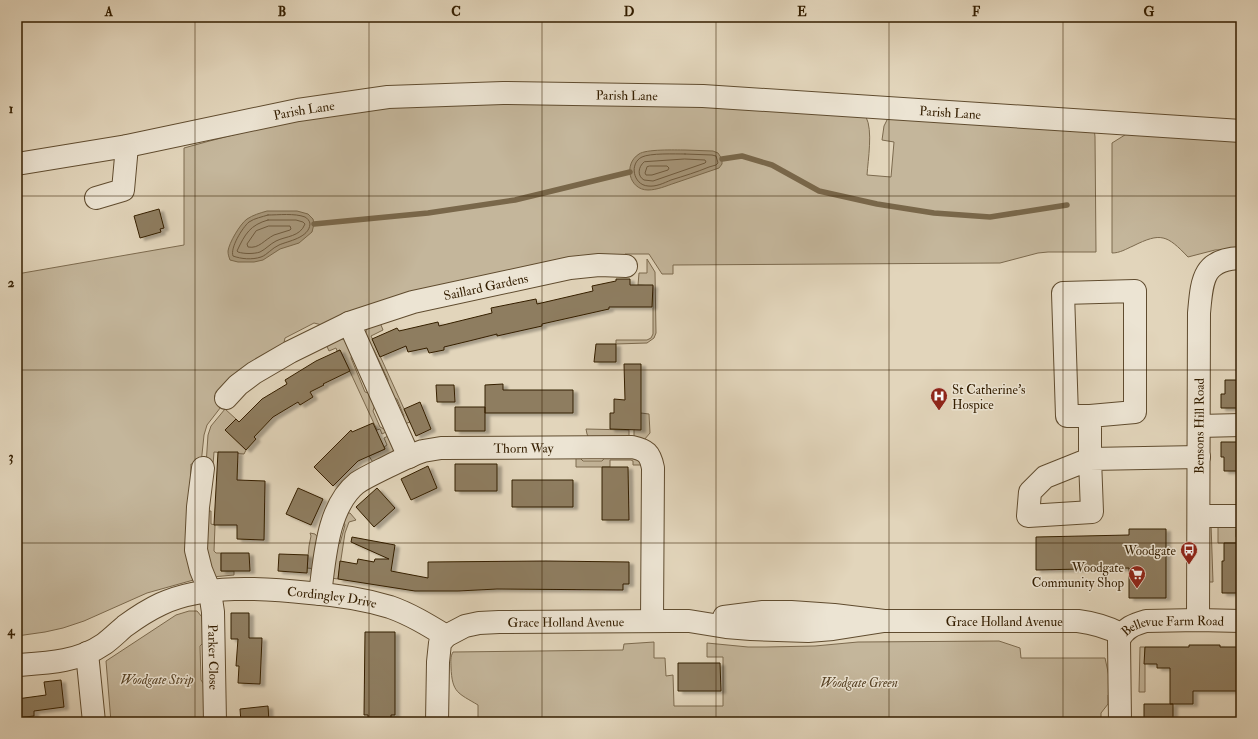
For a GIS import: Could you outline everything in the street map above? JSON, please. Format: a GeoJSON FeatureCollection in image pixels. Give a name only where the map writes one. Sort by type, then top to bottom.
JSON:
{"type":"FeatureCollection","features":[{"type":"Feature","properties":{"kind":"street","name":"Parish Lane"},"geometry":{"type":"LineString","coordinates":[[17,164],[127,146],[298,110],[388,98],[503,93],[703,96],[1241,131]]}},
{"type":"Feature","properties":{"kind":"street"},"geometry":{"type":"LineString","coordinates":[[96,198],[123,190],[127,146]]}},
{"type":"Feature","properties":{"kind":"street","name":"Bensons Hill Road"},"geometry":{"type":"LineString","coordinates":[[1198,620],[1199,313],[1202,284],[1205,276],[1216,263],[1224,260],[1241,258]]}},
{"type":"Feature","properties":{"kind":"street","name":"Saillard Gardens"},"geometry":{"type":"LineString","coordinates":[[226,398],[238,385],[271,362],[349,323],[413,302],[570,268],[599,265],[626,266]]}},
{"type":"Feature","properties":{"kind":"street"},"geometry":{"type":"LineString","coordinates":[[1135,291],[1135,412],[1090,416],[1067,416],[1063,293],[1135,291]]}},
{"type":"Feature","properties":{"kind":"street"},"geometry":{"type":"LineString","coordinates":[[349,323],[409,456]]}},
{"type":"Feature","properties":{"kind":"street"},"geometry":{"type":"LineString","coordinates":[[1090,416],[1090,459],[1199,457]]}},
{"type":"Feature","properties":{"kind":"street"},"geometry":{"type":"LineString","coordinates":[[1199,426],[1241,426]]}},
{"type":"Feature","properties":{"kind":"street","name":"Thorn Way"},"geometry":{"type":"LineString","coordinates":[[320,594],[328,537],[337,512],[345,497],[357,484],[367,477],[409,456],[423,451],[441,448],[632,447],[642,449],[648,453],[652,461],[652,620]]}},
{"type":"Feature","properties":{"kind":"street"},"geometry":{"type":"LineString","coordinates":[[203,468],[198,507],[196,550],[204,581],[210,592]]}},
{"type":"Feature","properties":{"kind":"street"},"geometry":{"type":"LineString","coordinates":[[1199,516],[1241,516]]}},
{"type":"Feature","properties":{"kind":"street","name":"Cordingley Drive"},"geometry":{"type":"LineString","coordinates":[[17,665],[67,660],[87,654],[104,644],[141,614],[160,604],[172,599],[189,595],[232,590],[260,589],[320,594],[366,600],[416,618],[446,636]]}},
{"type":"Feature","properties":{"kind":"street","name":"Parker Close"},"geometry":{"type":"LineString","coordinates":[[210,592],[213,612],[215,722]]}},
{"type":"Feature","properties":{"kind":"street","name":"Grace Holland Avenue"},"geometry":{"type":"LineString","coordinates":[[446,636],[465,626],[479,623],[515,621],[652,620],[689,622],[726,627],[808,631],[884,622],[1078,621],[1090,622],[1121,634]]}},
{"type":"Feature","properties":{"kind":"street","name":"Bellevue Farm Road"},"geometry":{"type":"LineString","coordinates":[[1120,722],[1119,640],[1121,634],[1126,629],[1146,621],[1241,621]]}},
{"type":"Feature","properties":{"kind":"street"},"geometry":{"type":"LineString","coordinates":[[436,722],[440,643],[446,636]]}},
{"type":"Feature","properties":{"kind":"street"},"geometry":{"type":"LineString","coordinates":[[87,654],[94,722]]}},
{"type":"Feature","properties":{"kind":"green space"},"geometry":{"type":"Polygon","coordinates":[[[475,103],[679,103],[866,117],[870,137],[867,175],[891,177],[894,142],[882,140],[884,126],[888,118],[1094,126],[1096,252],[1038,253],[1000,263],[673,265],[673,274],[662,274],[649,254],[625,254],[624,259],[326,326],[314,323],[285,338],[283,347],[224,403],[207,425],[204,435],[201,464],[191,464],[188,545],[197,579],[147,593],[84,621],[63,628],[17,636],[17,274],[184,245],[184,148],[256,129],[354,111],[390,107],[475,103]]]}},
{"type":"Feature","properties":{"kind":"green space"},"geometry":{"type":"Polygon","coordinates":[[[1128,133],[1241,135],[1241,249],[1215,250],[1188,257],[1169,240],[1157,238],[1150,239],[1120,252],[1112,253],[1112,143],[1128,133]]]}},
{"type":"Feature","properties":{"kind":"green space"},"geometry":{"type":"Polygon","coordinates":[[[647,259],[655,272],[656,333],[654,338],[647,343],[616,344],[616,340],[647,340],[651,338],[653,334],[653,286],[638,285],[639,273],[647,273],[647,259]]]}},
{"type":"Feature","properties":{"kind":"green space"},"geometry":{"type":"Polygon","coordinates":[[[379,320],[383,330],[371,336],[410,422],[402,425],[401,423],[404,416],[397,399],[389,396],[386,388],[388,380],[373,348],[366,345],[366,332],[368,327],[379,320]]]}},
{"type":"Feature","properties":{"kind":"green space"},"geometry":{"type":"Polygon","coordinates":[[[338,338],[346,341],[353,351],[351,358],[365,392],[372,394],[376,402],[373,411],[380,427],[388,431],[382,434],[380,429],[377,430],[340,350],[337,351],[336,348],[329,351],[325,342],[338,338]]]}},
{"type":"Feature","properties":{"kind":"green space"},"geometry":{"type":"Polygon","coordinates":[[[225,409],[236,419],[226,430],[246,450],[244,454],[214,452],[213,465],[206,465],[208,435],[211,426],[225,409]]]}},
{"type":"Feature","properties":{"kind":"green space"},"geometry":{"type":"Polygon","coordinates":[[[641,413],[649,414],[650,433],[644,440],[634,440],[634,430],[641,413]]]}},
{"type":"Feature","properties":{"kind":"green space"},"geometry":{"type":"Polygon","coordinates":[[[586,429],[629,430],[629,439],[589,438],[586,429]]]}},
{"type":"Feature","properties":{"kind":"green space"},"geometry":{"type":"Polygon","coordinates":[[[390,435],[394,447],[393,452],[377,464],[372,461],[369,456],[385,449],[384,447],[387,445],[384,438],[390,435]]]}},
{"type":"Feature","properties":{"kind":"green space"},"geometry":{"type":"Polygon","coordinates":[[[576,454],[583,461],[602,461],[608,454],[635,456],[642,465],[633,465],[633,461],[631,460],[610,460],[610,467],[576,467],[576,454]]]}},
{"type":"Feature","properties":{"kind":"green space"},"geometry":{"type":"Polygon","coordinates":[[[205,511],[211,511],[211,524],[215,525],[214,551],[216,553],[221,553],[221,571],[234,571],[234,575],[212,577],[207,566],[205,511]]]}},
{"type":"Feature","properties":{"kind":"green space"},"geometry":{"type":"Polygon","coordinates":[[[345,513],[350,513],[356,520],[349,522],[345,533],[338,579],[331,578],[333,548],[340,543],[345,525],[342,519],[345,513]]]}},
{"type":"Feature","properties":{"kind":"green space"},"geometry":{"type":"Polygon","coordinates":[[[1218,521],[1241,521],[1241,528],[1236,529],[1236,537],[1241,538],[1241,543],[1218,543],[1218,521]]]}},
{"type":"Feature","properties":{"kind":"green space"},"geometry":{"type":"Polygon","coordinates":[[[1207,524],[1211,524],[1213,582],[1208,582],[1207,524]]]}},
{"type":"Feature","properties":{"kind":"green space"},"geometry":{"type":"Polygon","coordinates":[[[310,533],[315,534],[320,540],[316,569],[307,568],[311,536],[310,533]]]}},
{"type":"Feature","properties":{"kind":"green space","name":"Woodgate Strip"},"geometry":{"type":"Polygon","coordinates":[[[189,611],[197,611],[202,617],[203,631],[206,640],[200,646],[201,680],[208,690],[208,722],[111,722],[106,661],[176,615],[189,611]]]}},
{"type":"Feature","properties":{"kind":"green space","name":"Woodgate Green"},"geometry":{"type":"Polygon","coordinates":[[[999,641],[1020,648],[1021,658],[1105,658],[1110,681],[1111,695],[1108,695],[1108,704],[1101,713],[1101,722],[478,722],[478,705],[465,698],[457,691],[453,682],[451,667],[453,652],[623,650],[624,644],[654,642],[654,658],[665,658],[666,676],[673,675],[674,706],[723,706],[723,657],[707,657],[707,643],[748,647],[766,647],[815,646],[858,642],[999,641]]]}},
{"type":"Feature","properties":{"kind":"green space"},"geometry":{"type":"Polygon","coordinates":[[[1140,647],[1145,647],[1145,692],[1139,692],[1140,647]]]}},
{"type":"Feature","properties":{"kind":"water"},"geometry":{"type":"Polygon","coordinates":[[[685,150],[713,151],[718,153],[722,159],[722,164],[719,168],[665,187],[648,190],[636,186],[630,176],[631,164],[634,158],[643,152],[685,150]]]}},
{"type":"Feature","properties":{"kind":"water"},"geometry":{"type":"Polygon","coordinates":[[[267,211],[297,211],[308,214],[313,219],[314,224],[312,232],[299,243],[280,249],[263,260],[254,262],[238,262],[230,260],[228,252],[229,248],[238,229],[244,221],[257,214],[267,211]]]}},
{"type":"Feature","properties":{"kind":"building"},"geometry":{"type":"Polygon","coordinates":[[[159,209],[164,228],[160,229],[161,232],[140,238],[134,216],[159,209]]]}},
{"type":"Feature","properties":{"kind":"building"},"geometry":{"type":"Polygon","coordinates":[[[616,279],[630,279],[630,285],[653,285],[652,307],[609,307],[609,309],[542,324],[542,326],[497,336],[497,334],[444,347],[444,350],[429,353],[427,348],[408,352],[406,346],[380,357],[372,339],[397,328],[399,331],[438,322],[439,326],[492,313],[491,308],[536,299],[537,304],[593,291],[592,286],[616,281],[616,279]]]}},
{"type":"Feature","properties":{"kind":"building"},"geometry":{"type":"Polygon","coordinates":[[[596,344],[616,344],[616,362],[594,362],[596,344]]]}},
{"type":"Feature","properties":{"kind":"building"},"geometry":{"type":"Polygon","coordinates":[[[340,350],[350,371],[310,392],[313,397],[300,405],[298,402],[273,417],[254,437],[256,439],[246,450],[225,430],[236,419],[239,422],[262,399],[287,384],[285,380],[316,361],[340,350]]]}},
{"type":"Feature","properties":{"kind":"building"},"geometry":{"type":"Polygon","coordinates":[[[624,364],[641,364],[641,430],[610,429],[610,413],[614,413],[614,399],[625,400],[624,364]]]}},
{"type":"Feature","properties":{"kind":"building"},"geometry":{"type":"Polygon","coordinates":[[[1225,380],[1241,380],[1241,408],[1221,408],[1221,394],[1225,394],[1225,380]]]}},
{"type":"Feature","properties":{"kind":"building"},"geometry":{"type":"Polygon","coordinates":[[[503,384],[503,390],[573,390],[573,413],[485,413],[485,385],[503,384]]]}},
{"type":"Feature","properties":{"kind":"building"},"geometry":{"type":"Polygon","coordinates":[[[436,385],[454,385],[455,402],[437,402],[436,385]]]}},
{"type":"Feature","properties":{"kind":"building"},"geometry":{"type":"Polygon","coordinates":[[[420,402],[431,429],[416,436],[404,409],[420,402]]]}},
{"type":"Feature","properties":{"kind":"building"},"geometry":{"type":"Polygon","coordinates":[[[455,407],[485,407],[485,431],[455,431],[455,407]]]}},
{"type":"Feature","properties":{"kind":"building"},"geometry":{"type":"Polygon","coordinates":[[[373,423],[385,449],[358,461],[333,486],[314,467],[351,430],[352,432],[373,423]]]}},
{"type":"Feature","properties":{"kind":"building"},"geometry":{"type":"Polygon","coordinates":[[[1221,442],[1241,442],[1241,471],[1224,471],[1224,457],[1221,457],[1221,442]]]}},
{"type":"Feature","properties":{"kind":"building"},"geometry":{"type":"Polygon","coordinates":[[[218,452],[238,452],[237,480],[265,481],[264,540],[237,539],[237,525],[214,525],[218,452]]]}},
{"type":"Feature","properties":{"kind":"building"},"geometry":{"type":"Polygon","coordinates":[[[455,464],[497,464],[497,491],[455,491],[455,464]]]}},
{"type":"Feature","properties":{"kind":"building"},"geometry":{"type":"Polygon","coordinates":[[[428,466],[437,488],[411,500],[401,479],[428,466]]]}},
{"type":"Feature","properties":{"kind":"building"},"geometry":{"type":"Polygon","coordinates":[[[602,467],[628,467],[629,520],[602,520],[602,467]]]}},
{"type":"Feature","properties":{"kind":"building"},"geometry":{"type":"Polygon","coordinates":[[[512,480],[573,480],[573,507],[512,507],[512,480]]]}},
{"type":"Feature","properties":{"kind":"building"},"geometry":{"type":"Polygon","coordinates":[[[298,488],[323,499],[311,525],[286,514],[298,488]]]}},
{"type":"Feature","properties":{"kind":"building"},"geometry":{"type":"Polygon","coordinates":[[[377,488],[395,508],[374,527],[356,507],[377,488]]]}},
{"type":"Feature","properties":{"kind":"building"},"geometry":{"type":"Polygon","coordinates":[[[1129,529],[1166,529],[1166,598],[1129,598],[1129,568],[1036,570],[1036,537],[1129,535],[1129,529]]]}},
{"type":"Feature","properties":{"kind":"building"},"geometry":{"type":"Polygon","coordinates":[[[352,537],[395,545],[391,571],[428,578],[428,562],[629,562],[629,584],[623,584],[623,590],[497,589],[415,591],[338,579],[340,561],[357,564],[358,559],[374,562],[375,559],[389,559],[351,542],[352,537]]]}},
{"type":"Feature","properties":{"kind":"building"},"geometry":{"type":"Polygon","coordinates":[[[1224,543],[1241,543],[1241,593],[1222,593],[1222,561],[1224,561],[1224,543]]]}},
{"type":"Feature","properties":{"kind":"building"},"geometry":{"type":"Polygon","coordinates":[[[221,553],[249,553],[250,571],[221,571],[221,553]]]}},
{"type":"Feature","properties":{"kind":"building"},"geometry":{"type":"Polygon","coordinates":[[[279,554],[308,555],[307,573],[278,571],[279,554]]]}},
{"type":"Feature","properties":{"kind":"building"},"geometry":{"type":"Polygon","coordinates":[[[231,613],[249,613],[249,638],[262,638],[260,684],[238,683],[239,666],[236,666],[238,639],[231,639],[231,613]]]}},
{"type":"Feature","properties":{"kind":"building"},"geometry":{"type":"Polygon","coordinates":[[[365,632],[395,632],[395,715],[391,715],[391,722],[368,722],[368,715],[364,715],[365,632]]]}},
{"type":"Feature","properties":{"kind":"building"},"geometry":{"type":"Polygon","coordinates":[[[1189,645],[1241,647],[1241,668],[1238,668],[1238,691],[1193,691],[1193,704],[1170,704],[1170,668],[1157,668],[1157,664],[1144,664],[1145,647],[1189,647],[1189,645]]]}},
{"type":"Feature","properties":{"kind":"building"},"geometry":{"type":"Polygon","coordinates":[[[678,663],[720,663],[721,691],[678,691],[678,663]]]}},
{"type":"Feature","properties":{"kind":"building"},"geometry":{"type":"Polygon","coordinates":[[[61,680],[64,707],[34,711],[34,716],[17,718],[17,699],[46,695],[44,682],[61,680]]]}},
{"type":"Feature","properties":{"kind":"building"},"geometry":{"type":"Polygon","coordinates":[[[1144,704],[1173,704],[1173,722],[1144,722],[1144,704]]]}},
{"type":"Feature","properties":{"kind":"building"},"geometry":{"type":"Polygon","coordinates":[[[268,706],[269,722],[241,722],[240,709],[268,706]]]}},
{"type":"Feature","properties":{"kind":"waterway"},"geometry":{"type":"LineString","coordinates":[[722,159],[742,156],[772,165],[819,191],[877,204],[934,213],[990,217],[1067,205]]}},
{"type":"Feature","properties":{"kind":"waterway"},"geometry":{"type":"LineString","coordinates":[[314,224],[428,213],[515,200],[630,172]]}},
{"type":"Feature","properties":{"kind":"place","name":"St Catherine's Hospice"},"geometry":{"type":"Point","coordinates":[939,411]}},
{"type":"Feature","properties":{"kind":"place","name":"Woodgate"},"geometry":{"type":"Point","coordinates":[1189,565]}},
{"type":"Feature","properties":{"kind":"place","name":"Woodgate Community Shop"},"geometry":{"type":"Point","coordinates":[1137,589]}}]}
